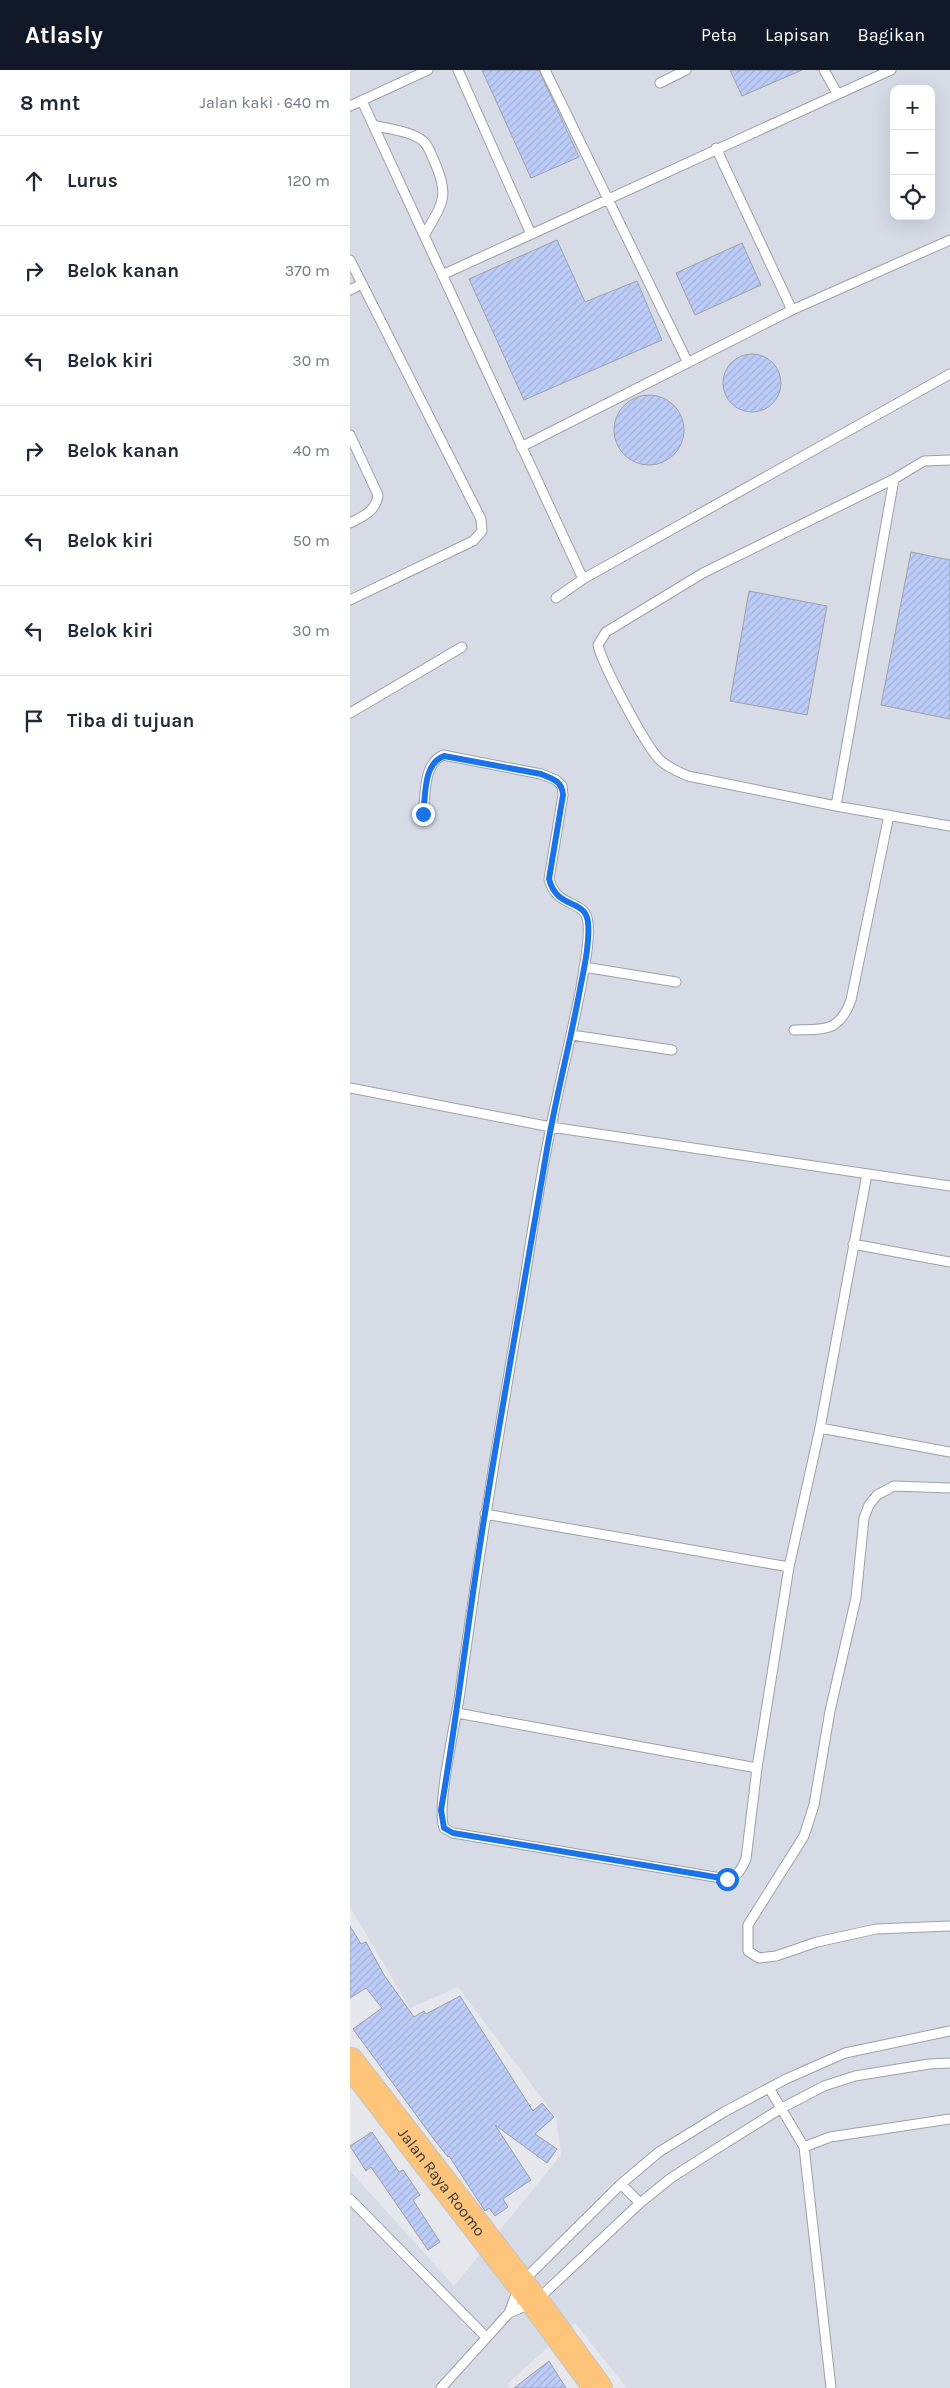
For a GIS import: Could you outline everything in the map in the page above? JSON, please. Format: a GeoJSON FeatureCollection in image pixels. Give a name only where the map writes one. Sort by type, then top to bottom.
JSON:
{"type":"FeatureCollection","features":[{"type":"Feature","properties":{"kind":"highway","name":"Jalan Raya Roomo"},"geometry":{"type":"LineString","coordinates":[[350,2062],[598,2388]]}},
{"type":"Feature","properties":{"kind":"lane"},"geometry":{"type":"LineString","coordinates":[[350,106],[428,70]]}},
{"type":"Feature","properties":{"kind":"lane"},"geometry":{"type":"LineString","coordinates":[[458,70],[531,234]]}},
{"type":"Feature","properties":{"kind":"lane"},"geometry":{"type":"LineString","coordinates":[[545,70],[688,363]]}},
{"type":"Feature","properties":{"kind":"lane"},"geometry":{"type":"LineString","coordinates":[[660,83],[686,70]]}},
{"type":"Feature","properties":{"kind":"lane"},"geometry":{"type":"LineString","coordinates":[[824,70],[837,93]]}},
{"type":"Feature","properties":{"kind":"lane"},"geometry":{"type":"LineString","coordinates":[[442,275],[716,148],[891,70]]}},
{"type":"Feature","properties":{"kind":"lane"},"geometry":{"type":"LineString","coordinates":[[362,101],[583,579]]}},
{"type":"Feature","properties":{"kind":"lane"},"geometry":{"type":"LineString","coordinates":[[373,125],[413,136],[424,142],[431,154],[441,176],[444,193],[441,207],[425,234]]}},
{"type":"Feature","properties":{"kind":"lane"},"geometry":{"type":"LineString","coordinates":[[716,148],[792,310]]}},
{"type":"Feature","properties":{"kind":"lane"},"geometry":{"type":"LineString","coordinates":[[521,447],[792,310],[950,240]]}},
{"type":"Feature","properties":{"kind":"lane"},"geometry":{"type":"LineString","coordinates":[[350,260],[481,519],[482,531],[473,541],[350,600]]}},
{"type":"Feature","properties":{"kind":"lane"},"geometry":{"type":"LineString","coordinates":[[350,290],[362,284]]}},
{"type":"Feature","properties":{"kind":"lane"},"geometry":{"type":"LineString","coordinates":[[556,598],[583,579],[950,374]]}},
{"type":"Feature","properties":{"kind":"lane"},"geometry":{"type":"LineString","coordinates":[[350,435],[378,495],[377,505],[367,515],[350,523]]}},
{"type":"Feature","properties":{"kind":"lane"},"geometry":{"type":"LineString","coordinates":[[950,460],[924,462],[894,479],[702,573],[606,632],[598,645],[606,667],[650,748],[666,765],[688,776],[836,806],[950,826]]}},
{"type":"Feature","properties":{"kind":"lane"},"geometry":{"type":"LineString","coordinates":[[836,806],[894,479]]}},
{"type":"Feature","properties":{"kind":"lane"},"geometry":{"type":"LineString","coordinates":[[350,713],[462,647]]}},
{"type":"Feature","properties":{"kind":"lane"},"geometry":{"type":"LineString","coordinates":[[423,814],[429,768],[435,759],[444,756],[541,774],[556,780],[562,786],[563,795],[549,879],[552,890],[558,898],[581,908],[586,914],[588,924],[584,967],[572,1035],[551,1127],[485,1514],[457,1713],[441,1810],[444,1828],[453,1833],[727,1879],[735,1877],[746,1859],[757,1768],[789,1567],[820,1428],[867,1174]]}},
{"type":"Feature","properties":{"kind":"lane"},"geometry":{"type":"LineString","coordinates":[[794,1030],[818,1029],[836,1025],[845,1016],[851,1000],[889,815]]}},
{"type":"Feature","properties":{"kind":"lane"},"geometry":{"type":"LineString","coordinates":[[584,967],[676,982]]}},
{"type":"Feature","properties":{"kind":"lane"},"geometry":{"type":"LineString","coordinates":[[572,1035],[672,1050]]}},
{"type":"Feature","properties":{"kind":"lane"},"geometry":{"type":"LineString","coordinates":[[350,1088],[551,1127],[950,1186]]}},
{"type":"Feature","properties":{"kind":"lane"},"geometry":{"type":"LineString","coordinates":[[853,1244],[950,1262]]}},
{"type":"Feature","properties":{"kind":"lane"},"geometry":{"type":"LineString","coordinates":[[820,1428],[950,1452]]}},
{"type":"Feature","properties":{"kind":"lane"},"geometry":{"type":"LineString","coordinates":[[950,1488],[894,1486],[876,1495],[869,1505],[864,1518],[856,1598],[830,1711],[814,1805],[804,1836],[748,1925],[748,1951],[759,1958],[776,1956],[817,1942],[876,1928],[950,1926]]}},
{"type":"Feature","properties":{"kind":"lane"},"geometry":{"type":"LineString","coordinates":[[485,1514],[789,1567]]}},
{"type":"Feature","properties":{"kind":"lane"},"geometry":{"type":"LineString","coordinates":[[457,1713],[757,1768]]}},
{"type":"Feature","properties":{"kind":"lane"},"geometry":{"type":"LineString","coordinates":[[441,2388],[527,2293],[621,2184],[659,2152],[724,2112],[769,2088],[845,2053],[950,2031]]}},
{"type":"Feature","properties":{"kind":"lane"},"geometry":{"type":"LineString","coordinates":[[509,2313],[527,2293],[671,2178],[780,2109],[824,2086],[855,2076],[950,2062]]}},
{"type":"Feature","properties":{"kind":"lane"},"geometry":{"type":"LineString","coordinates":[[769,2088],[804,2148],[831,2388]]}},
{"type":"Feature","properties":{"kind":"lane"},"geometry":{"type":"LineString","coordinates":[[804,2148],[830,2137],[950,2119]]}},
{"type":"Feature","properties":{"kind":"lane"},"geometry":{"type":"LineString","coordinates":[[621,2184],[640,2203]]}},
{"type":"Feature","properties":{"kind":"lane"},"geometry":{"type":"LineString","coordinates":[[350,2200],[486,2337]]}},
{"type":"Feature","properties":{"kind":"shaded area"},"geometry":{"type":"Polygon","coordinates":[[[350,70],[950,70],[950,2388],[627,2388],[575,2323],[508,2383],[510,2388],[350,2388],[350,2171],[454,2286],[561,2155],[556,2117],[458,1987],[410,2008],[350,1907],[350,70]]]}},
{"type":"Feature","properties":{"kind":"building"},"geometry":{"type":"Polygon","coordinates":[[[482,70],[539,70],[579,157],[531,178],[482,70]]]}},
{"type":"Feature","properties":{"kind":"building"},"geometry":{"type":"Polygon","coordinates":[[[730,70],[802,70],[742,96],[730,70]]]}},
{"type":"Feature","properties":{"kind":"building"},"geometry":{"type":"Polygon","coordinates":[[[557,240],[585,302],[637,281],[662,340],[524,400],[469,279],[557,240]]]}},
{"type":"Feature","properties":{"kind":"building"},"geometry":{"type":"Polygon","coordinates":[[[742,243],[761,285],[695,315],[676,273],[742,243]]]}},
{"type":"Feature","properties":{"kind":"building"},"geometry":{"type":"Polygon","coordinates":[[[746,354],[758,354],[773,362],[781,377],[781,389],[773,404],[758,412],[746,412],[731,404],[723,389],[723,377],[731,362],[746,354]]]}},
{"type":"Feature","properties":{"kind":"building"},"geometry":{"type":"Polygon","coordinates":[[[656,395],[669,401],[678,410],[682,416],[684,430],[682,444],[674,455],[663,463],[642,465],[635,463],[624,455],[616,444],[614,423],[616,416],[624,405],[635,397],[656,395]]]}},
{"type":"Feature","properties":{"kind":"building"},"geometry":{"type":"Polygon","coordinates":[[[911,552],[950,560],[950,719],[881,705],[911,552]]]}},
{"type":"Feature","properties":{"kind":"building"},"geometry":{"type":"Polygon","coordinates":[[[749,591],[827,606],[807,715],[730,701],[749,591]]]}},
{"type":"Feature","properties":{"kind":"building"},"geometry":{"type":"Polygon","coordinates":[[[350,1926],[361,1944],[366,1942],[384,1975],[414,2017],[424,2011],[426,2014],[460,1996],[533,2111],[542,2103],[554,2117],[535,2134],[557,2149],[547,2163],[495,2125],[531,2180],[503,2199],[508,2207],[495,2216],[489,2208],[485,2211],[449,2156],[436,2142],[353,2029],[382,2008],[366,1988],[350,1998],[350,1926]]]}},
{"type":"Feature","properties":{"kind":"building"},"geometry":{"type":"Polygon","coordinates":[[[372,2132],[399,2172],[403,2170],[420,2195],[413,2200],[440,2242],[428,2250],[371,2167],[366,2171],[350,2146],[372,2132]]]}},
{"type":"Feature","properties":{"kind":"building"},"geometry":{"type":"Polygon","coordinates":[[[549,2361],[566,2388],[514,2388],[549,2361]]]}},
{"type":"Feature","properties":{"kind":"route"},"geometry":{"type":"LineString","coordinates":[[423,814],[429,768],[435,759],[444,756],[455,756],[541,774],[556,780],[562,786],[563,795],[550,860],[549,879],[552,890],[558,898],[581,908],[586,914],[588,924],[584,967],[572,1035],[551,1127],[485,1514],[441,1820],[444,1828],[453,1833],[727,1879]]}}]}
